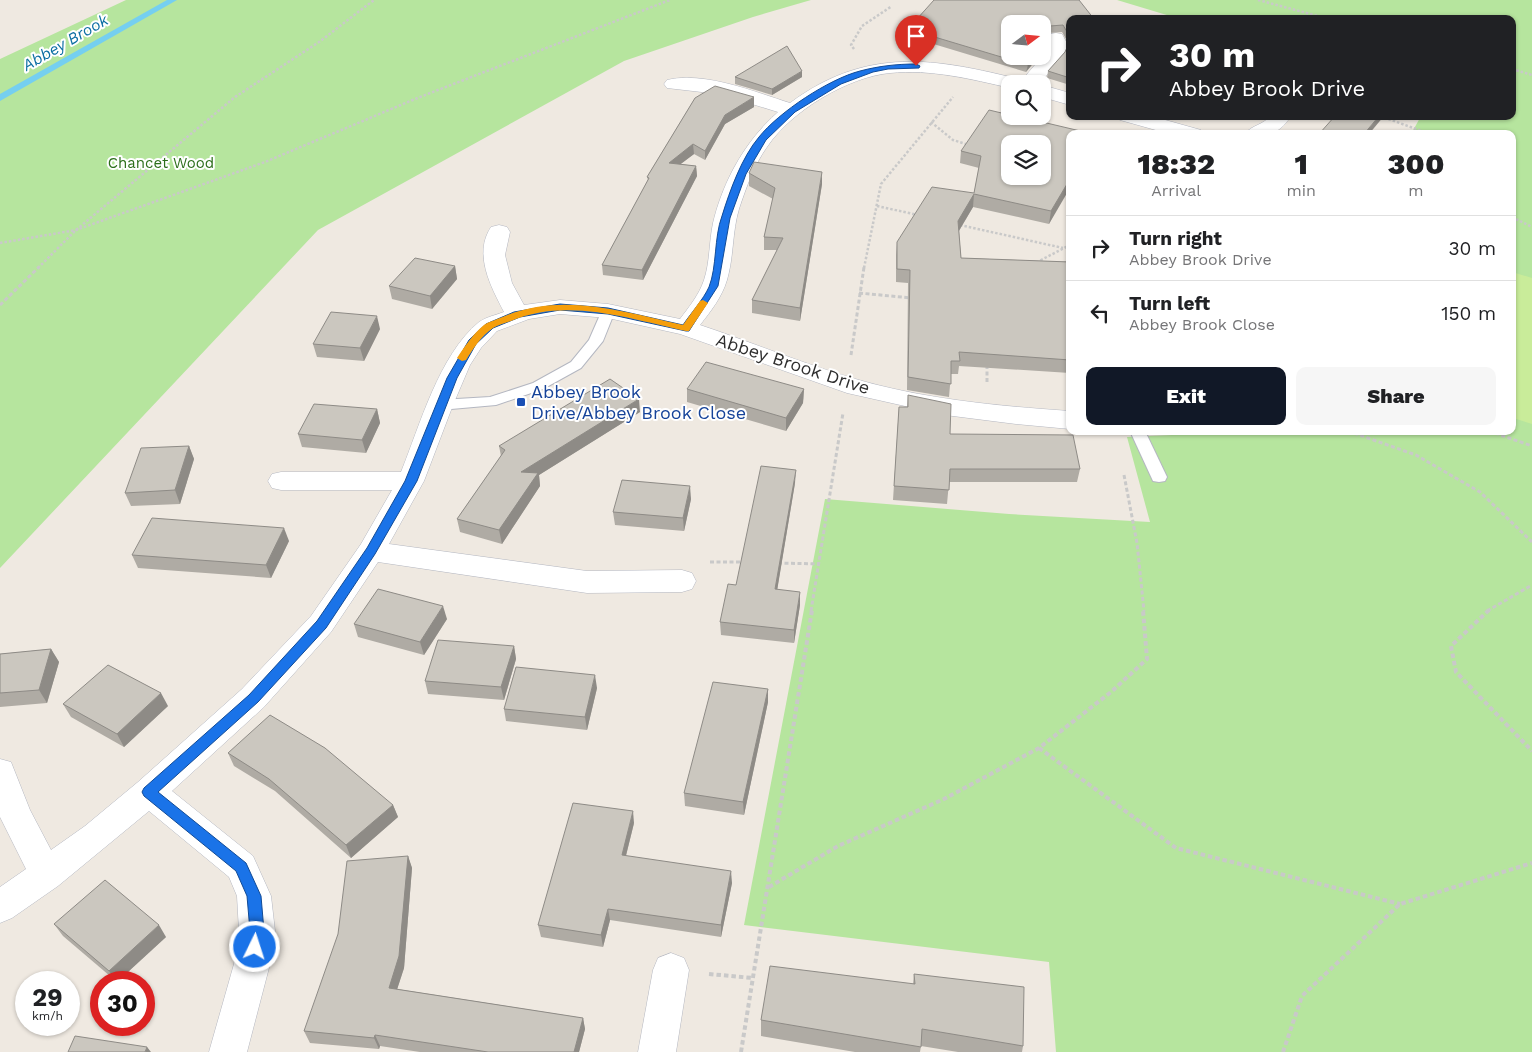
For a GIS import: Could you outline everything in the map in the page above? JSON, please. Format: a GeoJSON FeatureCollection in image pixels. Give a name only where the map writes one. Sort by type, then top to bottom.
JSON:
{"type":"FeatureCollection","features":[{"type":"Feature","properties":{"kind":"street"},"geometry":{"type":"LineString","coordinates":[[1037,75],[1055,54],[1058,45],[1056,38]]}},
{"type":"Feature","properties":{"kind":"street"},"geometry":{"type":"LineString","coordinates":[[686,328],[714,286],[725,218],[742,174],[762,138],[792,110],[838,83],[860,73],[888,67],[916,66],[975,74],[1001,80]]}},
{"type":"Feature","properties":{"kind":"street"},"geometry":{"type":"LineString","coordinates":[[674,84],[704,84],[792,110]]}},
{"type":"Feature","properties":{"kind":"street"},"geometry":{"type":"LineString","coordinates":[[1051,94],[1066,98]]}},
{"type":"Feature","properties":{"kind":"street"},"geometry":{"type":"LineString","coordinates":[[1142,120],[1179,130]]}},
{"type":"Feature","properties":{"kind":"street"},"geometry":{"type":"LineString","coordinates":[[1263,130],[1274,125],[1278,120]]}},
{"type":"Feature","properties":{"kind":"street"},"geometry":{"type":"LineString","coordinates":[[499,232],[494,255],[502,283],[517,314]]}},
{"type":"Feature","properties":{"kind":"street","name":"Abbey Brook Drive"},"geometry":{"type":"LineString","coordinates":[[0,906],[46,875],[97,836],[149,792],[253,698],[321,624],[371,551],[411,481],[458,364],[472,343],[489,326],[517,314],[560,307],[608,311],[686,328],[848,385],[945,407],[1066,420]]}},
{"type":"Feature","properties":{"kind":"street"},"geometry":{"type":"LineString","coordinates":[[281,481],[411,481]]}},
{"type":"Feature","properties":{"kind":"street"},"geometry":{"type":"LineString","coordinates":[[371,551],[501,572],[587,582],[682,581]]}},
{"type":"Feature","properties":{"kind":"street"},"geometry":{"type":"LineString","coordinates":[[0,772],[14,812],[46,875]]}},
{"type":"Feature","properties":{"kind":"street"},"geometry":{"type":"LineString","coordinates":[[149,792],[241,867],[254,896],[257,931],[252,964],[228,1052]]}},
{"type":"Feature","properties":{"kind":"street"},"geometry":{"type":"LineString","coordinates":[[657,1052],[671,970]]}},
{"type":"Feature","properties":{"kind":"lane"},"geometry":{"type":"LineString","coordinates":[[440,406],[491,402],[538,386],[576,365],[596,341],[608,311]]}},
{"type":"Feature","properties":{"kind":"lane"},"geometry":{"type":"LineString","coordinates":[[1139,435],[1159,478]]}},
{"type":"Feature","properties":{"kind":"path"},"geometry":{"type":"LineString","coordinates":[[0,305],[76,230],[235,97],[319,42],[374,0]]}},
{"type":"Feature","properties":{"kind":"path"},"geometry":{"type":"LineString","coordinates":[[0,243],[76,230],[265,162],[420,97],[670,0]]}},
{"type":"Feature","properties":{"kind":"path"},"geometry":{"type":"LineString","coordinates":[[1258,0],[1314,15]]}},
{"type":"Feature","properties":{"kind":"path"},"geometry":{"type":"LineString","coordinates":[[873,70],[851,45],[855,32],[867,20],[892,6]]}},
{"type":"Feature","properties":{"kind":"path"},"geometry":{"type":"LineString","coordinates":[[1516,70],[1532,74]]}},
{"type":"Feature","properties":{"kind":"path"},"geometry":{"type":"LineString","coordinates":[[741,1052],[769,887],[848,385],[859,293],[881,184],[931,122],[975,74]]}},
{"type":"Feature","properties":{"kind":"path"},"geometry":{"type":"LineString","coordinates":[[1391,120],[1419,130]]}},
{"type":"Feature","properties":{"kind":"path"},"geometry":{"type":"LineString","coordinates":[[931,122],[953,140],[971,145]]}},
{"type":"Feature","properties":{"kind":"path"},"geometry":{"type":"LineString","coordinates":[[877,206],[921,216]]}},
{"type":"Feature","properties":{"kind":"path"},"geometry":{"type":"LineString","coordinates":[[1516,219],[1532,227]]}},
{"type":"Feature","properties":{"kind":"path"},"geometry":{"type":"LineString","coordinates":[[957,224],[1063,248]]}},
{"type":"Feature","properties":{"kind":"path"},"geometry":{"type":"LineString","coordinates":[[1040,268],[1041,260],[1066,246]]}},
{"type":"Feature","properties":{"kind":"path"},"geometry":{"type":"LineString","coordinates":[[859,293],[914,298]]}},
{"type":"Feature","properties":{"kind":"path"},"geometry":{"type":"LineString","coordinates":[[985,412],[988,364]]}},
{"type":"Feature","properties":{"kind":"path"},"geometry":{"type":"LineString","coordinates":[[1359,435],[1416,455],[1480,492],[1532,542]]}},
{"type":"Feature","properties":{"kind":"path"},"geometry":{"type":"LineString","coordinates":[[1500,435],[1532,446]]}},
{"type":"Feature","properties":{"kind":"path"},"geometry":{"type":"LineString","coordinates":[[769,887],[838,846],[944,799],[1039,748],[1112,692],[1147,659],[1140,569],[1129,492],[1122,466]]}},
{"type":"Feature","properties":{"kind":"path"},"geometry":{"type":"LineString","coordinates":[[682,581],[684,561],[752,563]]}},
{"type":"Feature","properties":{"kind":"path"},"geometry":{"type":"LineString","coordinates":[[771,563],[820,564]]}},
{"type":"Feature","properties":{"kind":"path"},"geometry":{"type":"LineString","coordinates":[[1532,585],[1486,612],[1451,646],[1456,672],[1532,751]]}},
{"type":"Feature","properties":{"kind":"path"},"geometry":{"type":"LineString","coordinates":[[1039,748],[1176,848],[1400,904]]}},
{"type":"Feature","properties":{"kind":"path"},"geometry":{"type":"LineString","coordinates":[[1283,1052],[1302,996],[1400,904],[1532,863]]}},
{"type":"Feature","properties":{"kind":"green space","name":"Chancet Wood"},"geometry":{"type":"Polygon","coordinates":[[[126,0],[811,0],[753,17],[624,61],[318,230],[0,568],[0,59],[126,0]]]}},
{"type":"Feature","properties":{"kind":"green space"},"geometry":{"type":"Polygon","coordinates":[[[1117,0],[1532,0],[1532,1052],[1056,1052],[1049,962],[744,925],[825,499],[1009,514],[1150,522],[1127,437],[1172,435],[1516,435],[1516,130],[1413,130],[1419,120],[1516,120],[1516,15],[1167,15],[1117,0]]]}},
{"type":"Feature","properties":{"kind":"green space"},"geometry":{"type":"Polygon","coordinates":[[[1516,273],[1532,278],[1532,424],[1516,419],[1516,273]]]}},
{"type":"Feature","properties":{"kind":"building"},"geometry":{"type":"Polygon","coordinates":[[[934,0],[1079,0],[1091,15],[1066,15],[1066,30],[1063,25],[1051,26],[1051,15],[1001,15],[1001,57],[908,29],[934,0]]]}},
{"type":"Feature","properties":{"kind":"building"},"geometry":{"type":"Polygon","coordinates":[[[787,46],[802,71],[772,89],[735,77],[787,46]]]}},
{"type":"Feature","properties":{"kind":"building"},"geometry":{"type":"Polygon","coordinates":[[[1066,50],[1066,77],[1048,71],[1066,50]]]}},
{"type":"Feature","properties":{"kind":"building"},"geometry":{"type":"Polygon","coordinates":[[[715,86],[754,97],[725,115],[705,151],[693,144],[669,163],[696,166],[642,270],[602,265],[649,178],[647,177],[695,98],[715,86]]]}},
{"type":"Feature","properties":{"kind":"building"},"geometry":{"type":"Polygon","coordinates":[[[989,110],[1001,113],[1001,125],[1051,124],[1076,130],[1066,130],[1066,186],[1051,211],[974,194],[958,221],[961,258],[1066,262],[1066,360],[959,352],[960,361],[951,361],[951,384],[908,377],[910,270],[897,269],[897,242],[932,187],[974,193],[981,156],[961,151],[989,110]]]}},
{"type":"Feature","properties":{"kind":"building"},"geometry":{"type":"Polygon","coordinates":[[[1331,120],[1376,120],[1367,130],[1323,130],[1331,120]]]}},
{"type":"Feature","properties":{"kind":"building"},"geometry":{"type":"Polygon","coordinates":[[[754,162],[822,172],[800,308],[752,300],[783,238],[764,237],[775,188],[749,173],[754,162]]]}},
{"type":"Feature","properties":{"kind":"building"},"geometry":{"type":"Polygon","coordinates":[[[415,258],[455,266],[430,296],[389,286],[415,258]]]}},
{"type":"Feature","properties":{"kind":"building"},"geometry":{"type":"Polygon","coordinates":[[[331,312],[377,316],[360,348],[313,344],[331,312]]]}},
{"type":"Feature","properties":{"kind":"building"},"geometry":{"type":"Polygon","coordinates":[[[706,362],[804,389],[786,418],[687,389],[706,362]]]}},
{"type":"Feature","properties":{"kind":"building"},"geometry":{"type":"Polygon","coordinates":[[[610,379],[639,399],[521,472],[538,473],[499,530],[457,519],[505,450],[499,446],[610,379]]]}},
{"type":"Feature","properties":{"kind":"building"},"geometry":{"type":"Polygon","coordinates":[[[908,395],[951,404],[950,434],[1073,435],[1080,469],[950,469],[949,490],[894,486],[899,407],[908,407],[908,395]]]}},
{"type":"Feature","properties":{"kind":"building"},"geometry":{"type":"Polygon","coordinates":[[[314,404],[377,409],[362,440],[298,434],[314,404]]]}},
{"type":"Feature","properties":{"kind":"building"},"geometry":{"type":"Polygon","coordinates":[[[189,446],[175,490],[125,493],[141,448],[189,446]]]}},
{"type":"Feature","properties":{"kind":"building"},"geometry":{"type":"Polygon","coordinates":[[[761,466],[796,470],[775,589],[800,592],[794,630],[720,622],[728,584],[736,585],[761,466]]]}},
{"type":"Feature","properties":{"kind":"building"},"geometry":{"type":"Polygon","coordinates":[[[622,480],[690,486],[683,518],[613,512],[622,480]]]}},
{"type":"Feature","properties":{"kind":"building"},"geometry":{"type":"Polygon","coordinates":[[[152,518],[284,528],[266,565],[132,555],[152,518]]]}},
{"type":"Feature","properties":{"kind":"building"},"geometry":{"type":"Polygon","coordinates":[[[378,589],[443,606],[420,642],[354,624],[378,589]]]}},
{"type":"Feature","properties":{"kind":"building"},"geometry":{"type":"Polygon","coordinates":[[[438,640],[514,646],[501,687],[425,681],[438,640]]]}},
{"type":"Feature","properties":{"kind":"building"},"geometry":{"type":"Polygon","coordinates":[[[51,649],[39,690],[0,693],[0,654],[51,649]]]}},
{"type":"Feature","properties":{"kind":"building"},"geometry":{"type":"Polygon","coordinates":[[[108,665],[161,693],[117,734],[63,704],[108,665]]]}},
{"type":"Feature","properties":{"kind":"building"},"geometry":{"type":"Polygon","coordinates":[[[516,667],[595,675],[585,717],[504,709],[516,667]]]}},
{"type":"Feature","properties":{"kind":"building"},"geometry":{"type":"Polygon","coordinates":[[[713,682],[768,689],[743,802],[684,793],[713,682]]]}},
{"type":"Feature","properties":{"kind":"building"},"geometry":{"type":"Polygon","coordinates":[[[270,715],[325,748],[393,805],[346,845],[269,779],[228,753],[270,715]]]}},
{"type":"Feature","properties":{"kind":"building"},"geometry":{"type":"Polygon","coordinates":[[[573,803],[633,811],[622,855],[731,871],[721,925],[608,909],[601,935],[538,925],[573,803]]]}},
{"type":"Feature","properties":{"kind":"building"},"geometry":{"type":"Polygon","coordinates":[[[408,856],[399,956],[389,988],[583,1018],[574,1052],[488,1052],[375,1035],[374,1038],[304,1031],[338,934],[347,861],[408,856]]]}},
{"type":"Feature","properties":{"kind":"building"},"geometry":{"type":"Polygon","coordinates":[[[105,880],[159,925],[109,971],[54,924],[105,880]]]}},
{"type":"Feature","properties":{"kind":"building"},"geometry":{"type":"Polygon","coordinates":[[[770,966],[915,984],[914,974],[1024,987],[1023,1046],[922,1029],[921,1047],[761,1020],[770,966]]]}},
{"type":"Feature","properties":{"kind":"building"},"geometry":{"type":"Polygon","coordinates":[[[75,1036],[147,1047],[145,1052],[68,1052],[75,1036]]]}},
{"type":"Feature","properties":{"kind":"waterway","name":"Abbey Brook"},"geometry":{"type":"LineString","coordinates":[[0,98],[173,0]]}},
{"type":"Feature","properties":{"kind":"slow traffic"},"geometry":{"type":"LineString","coordinates":[[462,358],[472,343],[489,326],[524,312],[560,307],[608,311],[686,328],[703,303]]}},
{"type":"Feature","properties":{"kind":"place","name":"Abbey Brook Drive/Abbey Brook Close"},"geometry":{"type":"Point","coordinates":[521,402]}},
{"type":"Feature","properties":{"kind":"route"},"geometry":{"type":"LineString","coordinates":[[255,947],[257,931],[254,896],[241,867],[149,792],[253,698],[321,624],[371,551],[411,481],[458,364],[472,343],[489,326],[517,314],[560,307],[608,311],[686,328],[714,286],[725,218],[742,174],[762,138],[792,110],[811,97],[838,83],[860,73],[873,70],[888,67],[916,66]]}}]}
